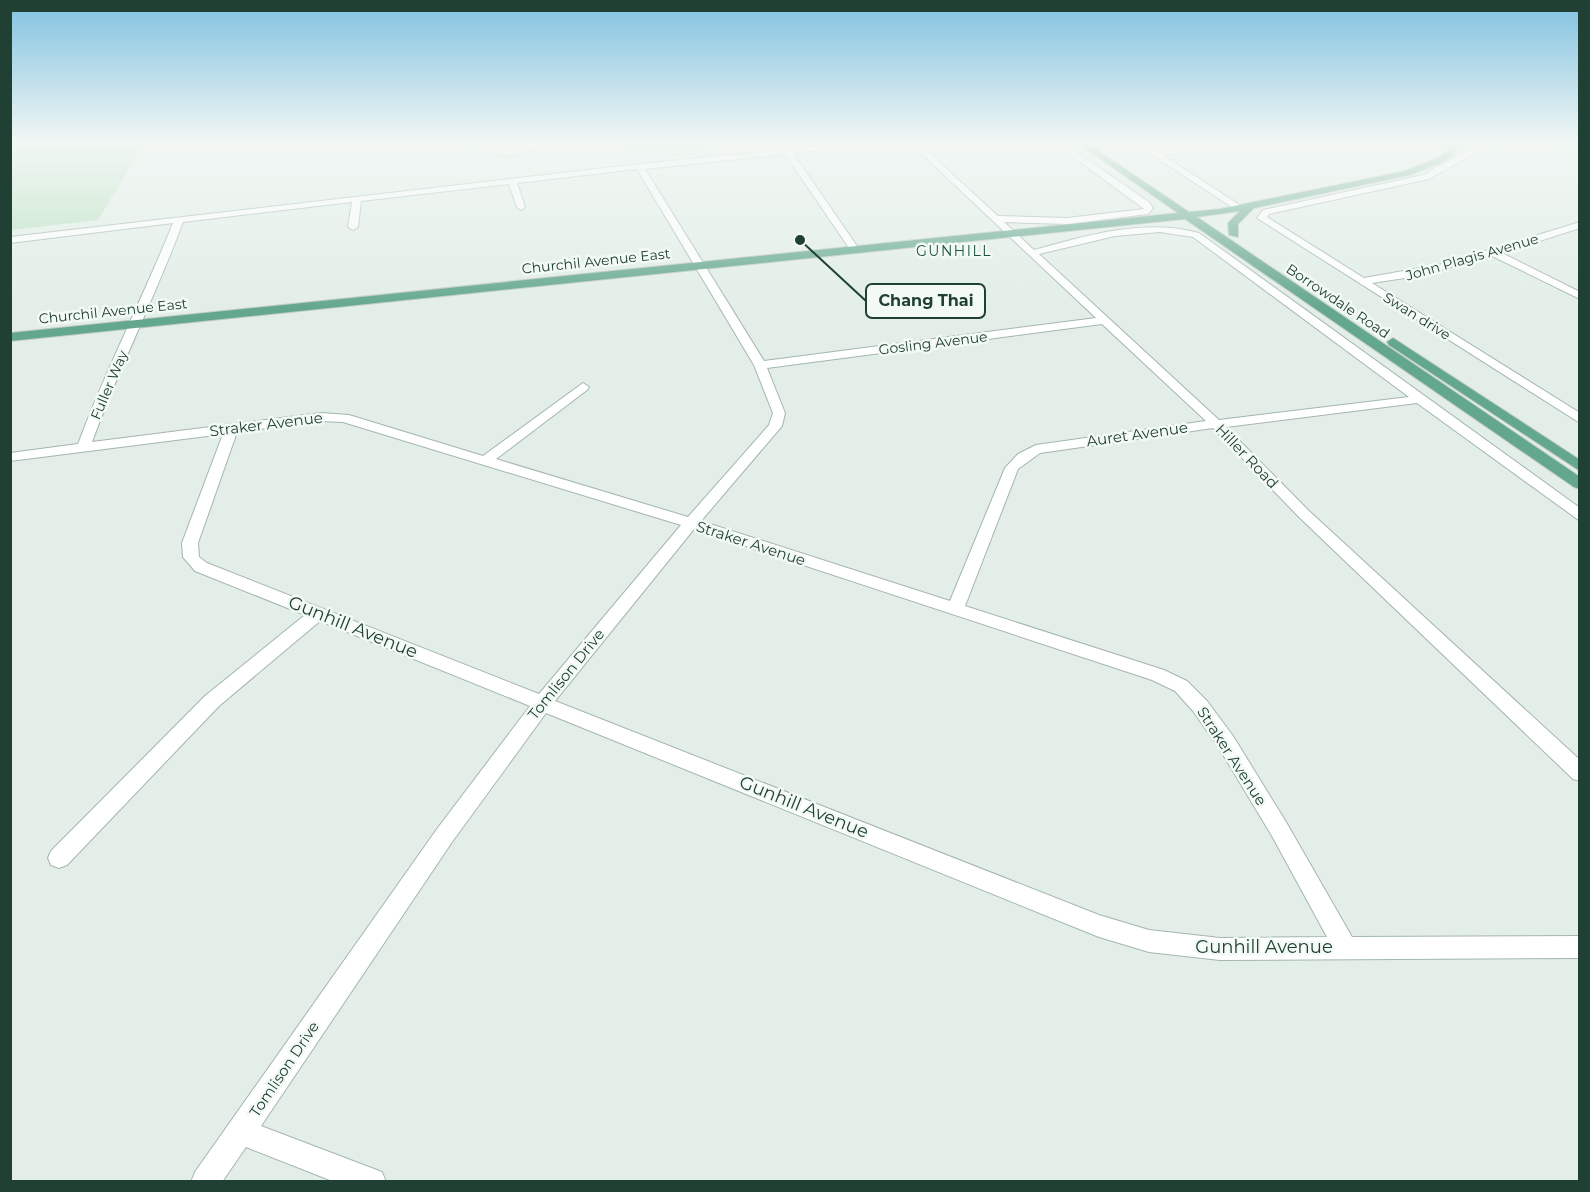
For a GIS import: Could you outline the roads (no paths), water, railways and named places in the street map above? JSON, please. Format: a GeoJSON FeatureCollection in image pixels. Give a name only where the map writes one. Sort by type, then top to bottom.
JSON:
{"type":"FeatureCollection","features":[{"type":"Feature","properties":{"kind":"main road","name":"Borrowdale Road"},"geometry":{"type":"LineString","coordinates":[[1159,198],[1580,484]]}},
{"type":"Feature","properties":{"kind":"main road","name":"Borrowdale Road"},"geometry":{"type":"LineString","coordinates":[[1178,198],[1580,467]]}},
{"type":"Feature","properties":{"kind":"main road","name":"Churchil Avenue East"},"geometry":{"type":"LineString","coordinates":[[10,338],[1185,216],[1245,208],[1296,198]]}},
{"type":"Feature","properties":{"kind":"main road"},"geometry":{"type":"LineString","coordinates":[[1184,202],[1220,212]]}},
{"type":"Feature","properties":{"kind":"main road"},"geometry":{"type":"LineString","coordinates":[[1150,219],[1166,211],[1167,203]]}},
{"type":"Feature","properties":{"kind":"main road"},"geometry":{"type":"LineString","coordinates":[[1234,235],[1233,223],[1245,208]]}},
{"type":"Feature","properties":{"kind":"main road"},"geometry":{"type":"LineString","coordinates":[[1150,219],[1204,229]]}},
{"type":"Feature","properties":{"kind":"street"},"geometry":{"type":"LineString","coordinates":[[10,240],[369,198]]}},
{"type":"Feature","properties":{"kind":"street"},"geometry":{"type":"LineString","coordinates":[[518,198],[521,207]]}},
{"type":"Feature","properties":{"kind":"street","name":"Tomlison Drive"},"geometry":{"type":"LineString","coordinates":[[205,1182],[420,868],[542,702],[690,523],[775,426],[779,418],[760,365],[658,198]]}},
{"type":"Feature","properties":{"kind":"street"},"geometry":{"type":"LineString","coordinates":[[819,198],[854,249]]}},
{"type":"Feature","properties":{"kind":"street","name":"Hiller Road"},"geometry":{"type":"LineString","coordinates":[[973,198],[1216,424],[1304,514],[1580,773]]}},
{"type":"Feature","properties":{"kind":"street"},"geometry":{"type":"LineString","coordinates":[[996,219],[1055,221],[1148,211],[1146,204],[1137,198]]}},
{"type":"Feature","properties":{"kind":"street"},"geometry":{"type":"LineString","coordinates":[[1228,198],[1245,208]]}},
{"type":"Feature","properties":{"kind":"street","name":"Swan drive"},"geometry":{"type":"LineString","coordinates":[[1333,198],[1266,212],[1262,215],[1265,220],[1580,419]]}},
{"type":"Feature","properties":{"kind":"street"},"geometry":{"type":"LineString","coordinates":[[353,227],[357,199]]}},
{"type":"Feature","properties":{"kind":"street","name":"Fuller Way"},"geometry":{"type":"LineString","coordinates":[[84,446],[179,221]]}},
{"type":"Feature","properties":{"kind":"street","name":"John Plagis Avenue"},"geometry":{"type":"LineString","coordinates":[[1362,281],[1411,275],[1493,253],[1580,225]]}},
{"type":"Feature","properties":{"kind":"street"},"geometry":{"type":"LineString","coordinates":[[1033,253],[1092,238],[1172,229],[1200,237],[1580,516]]}},
{"type":"Feature","properties":{"kind":"street"},"geometry":{"type":"LineString","coordinates":[[1493,253],[1580,296]]}},
{"type":"Feature","properties":{"kind":"street","name":"Gosling Avenue"},"geometry":{"type":"LineString","coordinates":[[760,365],[1106,320]]}},
{"type":"Feature","properties":{"kind":"street"},"geometry":{"type":"LineString","coordinates":[[485,461],[583,387]]}},
{"type":"Feature","properties":{"kind":"street","name":"Auret Avenue"},"geometry":{"type":"LineString","coordinates":[[955,609],[1012,468],[1036,449],[1420,399]]}},
{"type":"Feature","properties":{"kind":"street","name":"Straker Avenue"},"geometry":{"type":"LineString","coordinates":[[10,457],[84,446],[337,417],[690,523],[1158,675],[1181,686],[1200,706],[1226,742],[1279,829],[1345,946]]}},
{"type":"Feature","properties":{"kind":"street","name":"Gunhill Avenue"},"geometry":{"type":"LineString","coordinates":[[232,428],[190,543],[189,553],[193,563],[1099,926],[1149,941],[1220,949],[1345,946],[1580,947]]}},
{"type":"Feature","properties":{"kind":"street"},"geometry":{"type":"LineString","coordinates":[[59,858],[212,700],[320,613]]}},
{"type":"Feature","properties":{"kind":"street"},"geometry":{"type":"LineString","coordinates":[[241,1132],[372,1182]]}},
{"type":"Feature","properties":{"kind":"place","name":"Chang Thai"},"geometry":{"type":"Point","coordinates":[800,240]}},
{"type":"Feature","properties":{"kind":"district","name":"GUNHILL"},"geometry":{"type":"Point","coordinates":[954,251]}}]}
